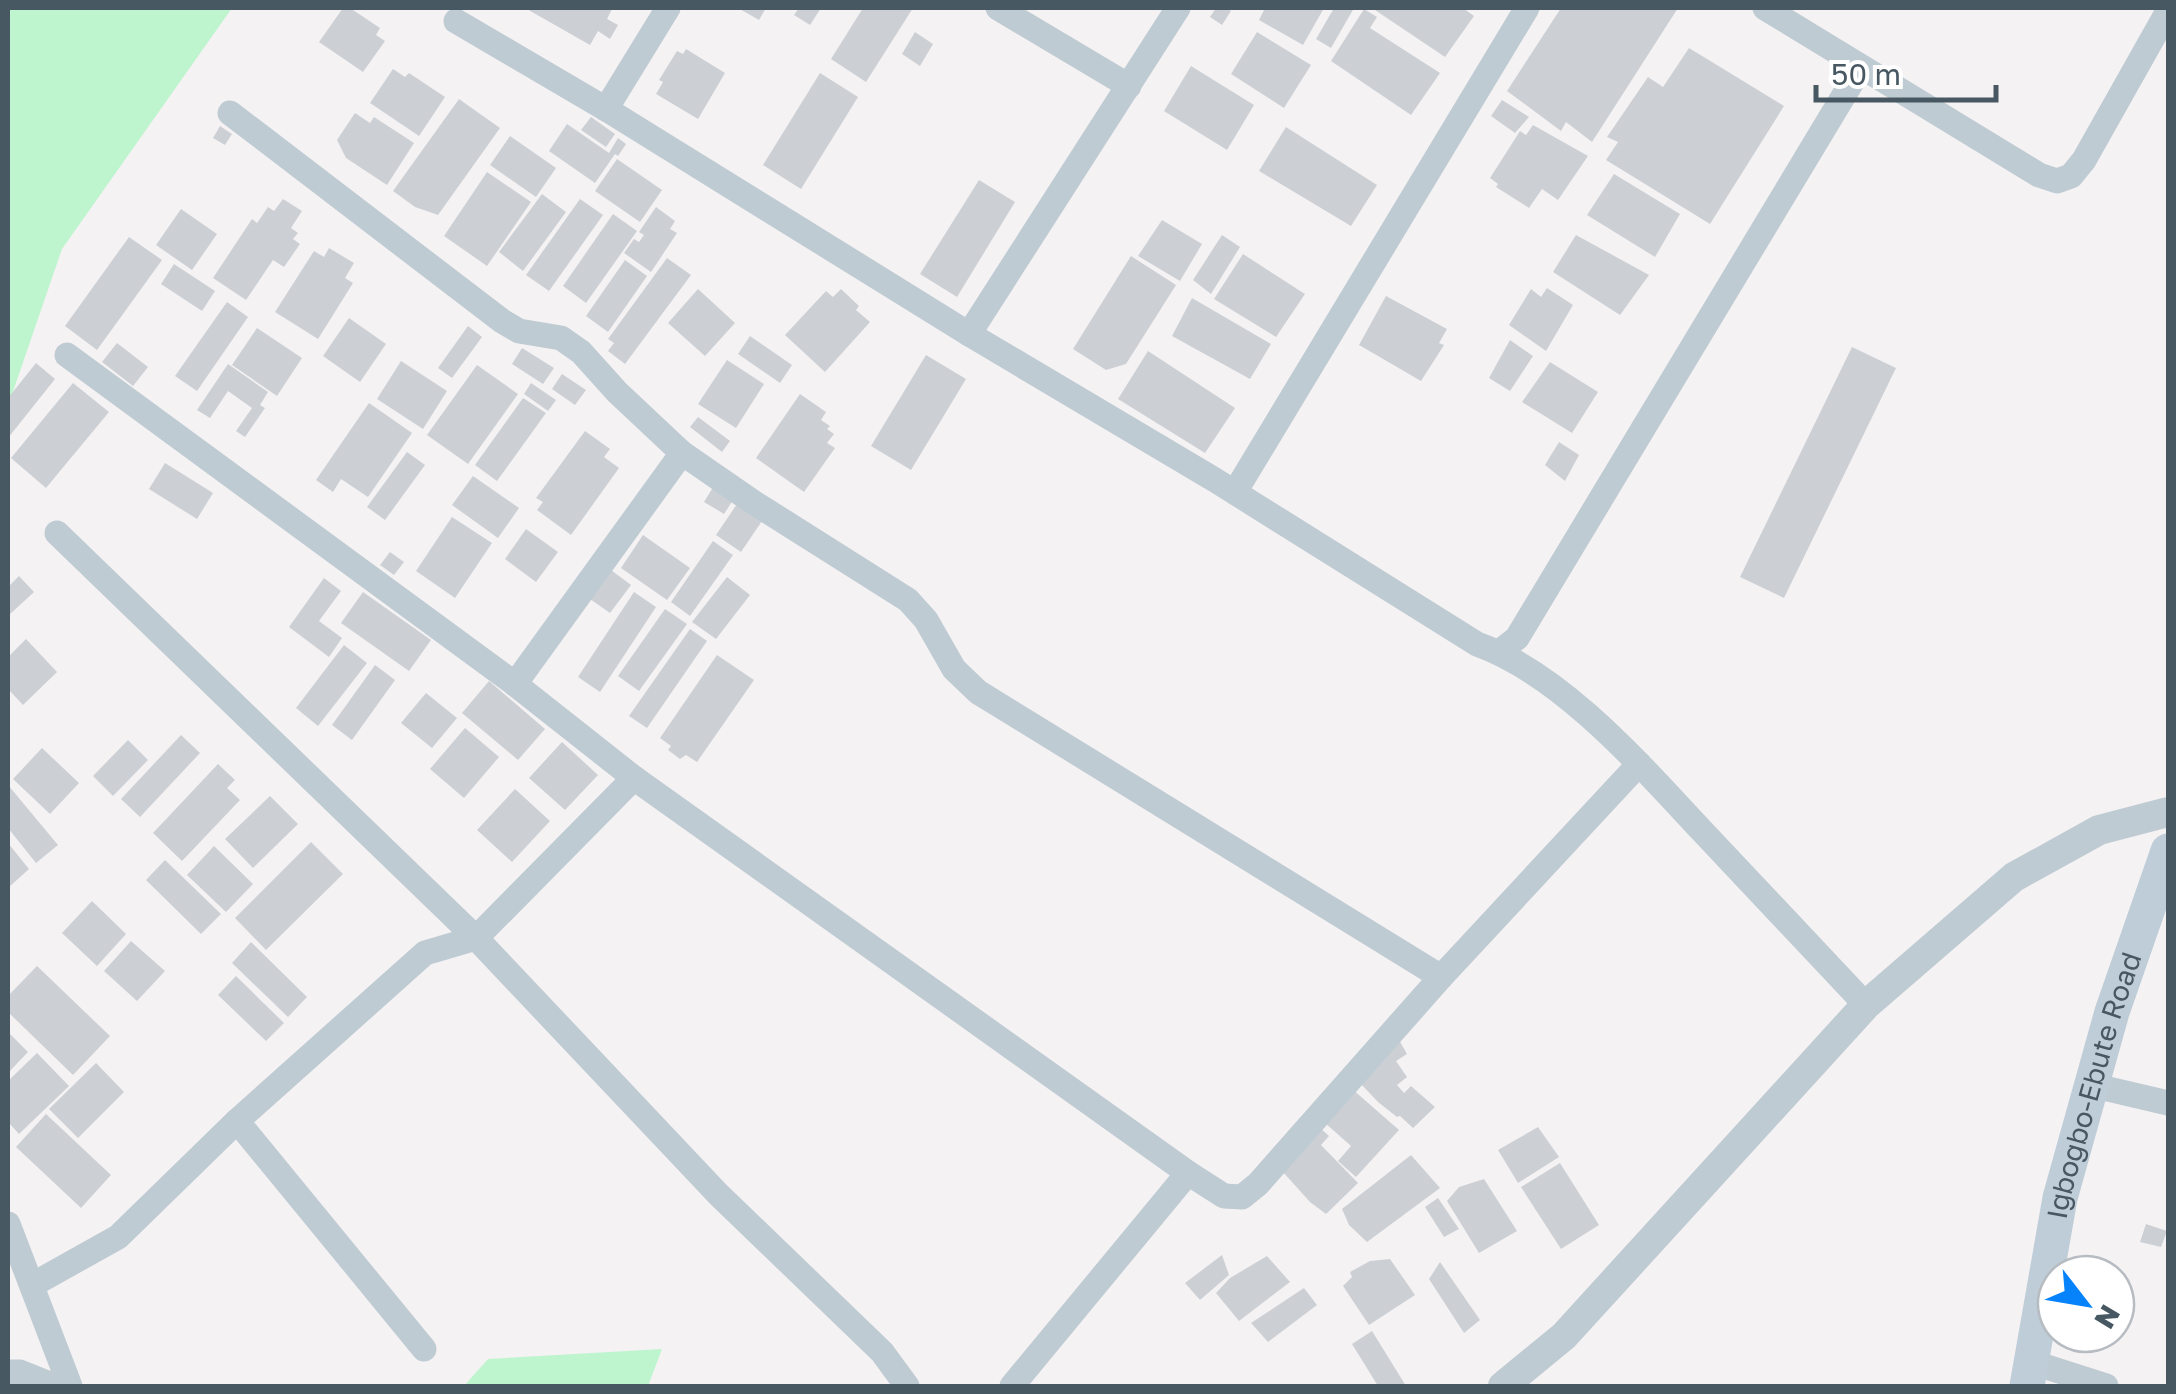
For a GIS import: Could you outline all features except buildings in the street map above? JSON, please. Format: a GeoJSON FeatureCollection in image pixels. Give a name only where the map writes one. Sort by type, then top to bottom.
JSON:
{"type":"FeatureCollection","features":[{"type":"Feature","properties":{"kind":"main road","name":"Igbogbo-Ebute Road"},"geometry":{"type":"LineString","coordinates":[[2029,1374],[2060,1198],[2112,1012],[2168,855]]}},
{"type":"Feature","properties":{"kind":"street"},"geometry":{"type":"LineString","coordinates":[[606,109],[668,8]]}},
{"type":"Feature","properties":{"kind":"street"},"geometry":{"type":"LineString","coordinates":[[998,8],[1129,86]]}},
{"type":"Feature","properties":{"kind":"street"},"geometry":{"type":"LineString","coordinates":[[969,334],[1178,8]]}},
{"type":"Feature","properties":{"kind":"street"},"geometry":{"type":"LineString","coordinates":[[1235,492],[1527,8]]}},
{"type":"Feature","properties":{"kind":"street"},"geometry":{"type":"LineString","coordinates":[[1765,8],[2039,175],[2057,181],[2071,176],[2084,160],[2168,11]]}},
{"type":"Feature","properties":{"kind":"street"},"geometry":{"type":"LineString","coordinates":[[456,21],[1235,492],[1477,644],[1499,652],[1573,701],[1639,764],[1866,1005]]}},
{"type":"Feature","properties":{"kind":"street"},"geometry":{"type":"LineString","coordinates":[[1499,652],[1516,638],[1862,67]]}},
{"type":"Feature","properties":{"kind":"street"},"geometry":{"type":"LineString","coordinates":[[230,114],[502,321],[519,331],[561,338],[580,352],[682,453],[908,600],[926,620],[954,669],[978,692],[1441,977]]}},
{"type":"Feature","properties":{"kind":"street"},"geometry":{"type":"LineString","coordinates":[[68,355],[515,684],[634,778],[1224,1196],[1242,1197],[1258,1184],[1441,977],[1639,764]]}},
{"type":"Feature","properties":{"kind":"street"},"geometry":{"type":"LineString","coordinates":[[515,684],[682,453]]}},
{"type":"Feature","properties":{"kind":"street"},"geometry":{"type":"LineString","coordinates":[[57,533],[476,938],[718,1194],[882,1352],[907,1386]]}},
{"type":"Feature","properties":{"kind":"street"},"geometry":{"type":"LineString","coordinates":[[32,1286],[118,1238],[237,1121],[425,953],[476,938],[634,778]]}},
{"type":"Feature","properties":{"kind":"street"},"geometry":{"type":"LineString","coordinates":[[1503,1386],[1564,1336],[1866,1005],[2014,877],[2099,830],[2168,812]]}},
{"type":"Feature","properties":{"kind":"street"},"geometry":{"type":"LineString","coordinates":[[2091,1085],[2168,1103]]}},
{"type":"Feature","properties":{"kind":"street"},"geometry":{"type":"LineString","coordinates":[[237,1121],[424,1349]]}},
{"type":"Feature","properties":{"kind":"street"},"geometry":{"type":"LineString","coordinates":[[1012,1386],[1188,1173]]}},
{"type":"Feature","properties":{"kind":"street"},"geometry":{"type":"LineString","coordinates":[[8,1224],[70,1386]]}},
{"type":"Feature","properties":{"kind":"street"},"geometry":{"type":"LineString","coordinates":[[8,1372],[20,1372],[55,1386]]}},
{"type":"Feature","properties":{"kind":"street"},"geometry":{"type":"LineString","coordinates":[[2029,1374],[2106,1386]]}},
{"type":"Feature","properties":{"kind":"green space"},"geometry":{"type":"Polygon","coordinates":[[[8,8],[232,8],[62,249],[8,406],[8,8]]]}},
{"type":"Feature","properties":{"kind":"green space"},"geometry":{"type":"Polygon","coordinates":[[[662,1349],[648,1386],[464,1386],[488,1359],[662,1349]]]}}]}
